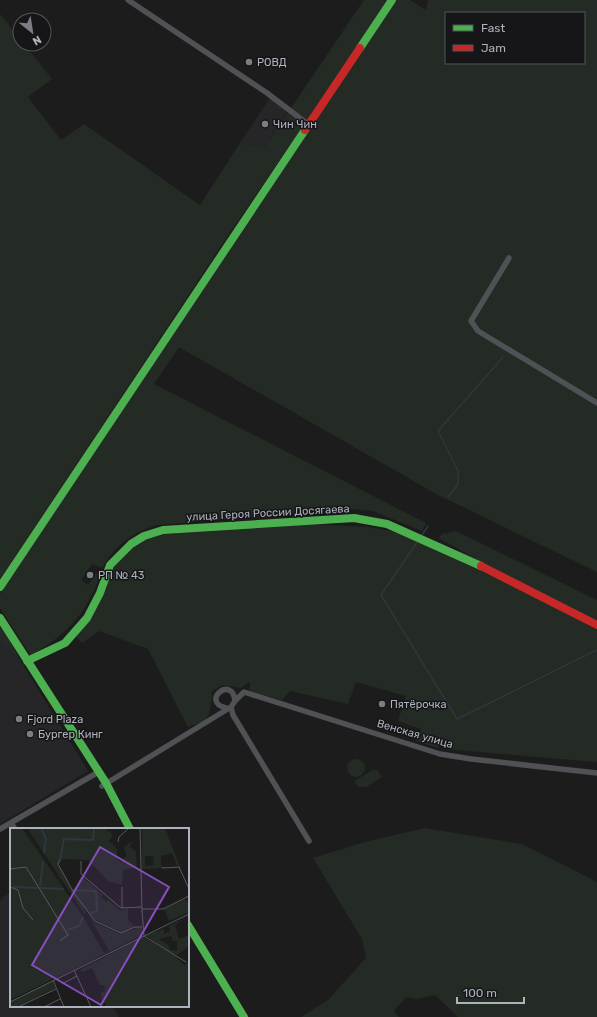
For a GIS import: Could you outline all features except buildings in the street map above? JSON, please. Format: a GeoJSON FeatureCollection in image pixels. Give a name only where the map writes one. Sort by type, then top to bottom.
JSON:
{"type":"FeatureCollection","features":[{"type":"Feature","properties":{"kind":"main road"},"geometry":{"type":"LineString","coordinates":[[0,587],[392,0]]}},
{"type":"Feature","properties":{"kind":"main road","name":"улица Героя России Досягаева"},"geometry":{"type":"LineString","coordinates":[[27,661],[65,643],[78,630],[87,618],[100,593],[110,565],[131,544],[144,536],[163,530],[214,526],[354,518],[387,524],[465,558],[597,625]]}},
{"type":"Feature","properties":{"kind":"main road"},"geometry":{"type":"LineString","coordinates":[[0,618],[123,813],[130,828]]}},
{"type":"Feature","properties":{"kind":"main road"},"geometry":{"type":"LineString","coordinates":[[85,753],[87,762],[104,785]]}},
{"type":"Feature","properties":{"kind":"main road"},"geometry":{"type":"LineString","coordinates":[[189,927],[244,1017]]}},
{"type":"Feature","properties":{"kind":"street"},"geometry":{"type":"LineString","coordinates":[[128,0],[267,93],[309,125]]}},
{"type":"Feature","properties":{"kind":"street"},"geometry":{"type":"LineString","coordinates":[[509,258],[471,321],[478,331],[597,402]]}},
{"type":"Feature","properties":{"kind":"street"},"geometry":{"type":"LineString","coordinates":[[104,785],[220,714],[235,701],[234,695],[230,690],[224,689],[219,692],[216,697],[217,702],[220,707],[228,707]]}},
{"type":"Feature","properties":{"kind":"street","name":"Венская улица"},"geometry":{"type":"LineString","coordinates":[[235,701],[244,692],[440,754],[471,759],[597,773]]}},
{"type":"Feature","properties":{"kind":"street"},"geometry":{"type":"LineString","coordinates":[[228,707],[309,842]]}},
{"type":"Feature","properties":{"kind":"street"},"geometry":{"type":"LineString","coordinates":[[0,829],[95,774]]}},
{"type":"Feature","properties":{"kind":"street"},"geometry":{"type":"LineString","coordinates":[[11,823],[14,828]]}},
{"type":"Feature","properties":{"kind":"shaded area"},"geometry":{"type":"Polygon","coordinates":[[[364,0],[389,0],[231,231],[0,579],[0,14],[12,29],[12,52],[30,52],[52,79],[28,97],[61,140],[84,124],[200,205],[240,143],[264,148],[364,0]]]}},
{"type":"Feature","properties":{"kind":"shaded area"},"geometry":{"type":"Polygon","coordinates":[[[397,0],[410,0],[426,10],[428,0],[597,0],[597,572],[438,495],[179,347],[154,384],[426,523],[422,531],[373,511],[350,509],[157,525],[139,532],[125,541],[107,560],[102,568],[92,564],[81,580],[88,585],[96,573],[100,575],[88,602],[81,613],[65,632],[31,656],[0,608],[0,594],[142,377],[397,0]]]}},
{"type":"Feature","properties":{"kind":"shaded area"},"geometry":{"type":"Polygon","coordinates":[[[270,98],[288,111],[264,148],[240,143],[270,98]]]}},
{"type":"Feature","properties":{"kind":"shaded area"},"geometry":{"type":"Polygon","coordinates":[[[307,524],[369,527],[391,531],[442,551],[499,578],[597,630],[597,762],[444,749],[444,745],[439,746],[438,748],[416,741],[421,729],[398,721],[406,696],[356,682],[348,704],[290,691],[282,700],[250,691],[249,682],[241,688],[223,685],[212,691],[211,704],[207,718],[200,723],[188,727],[148,649],[99,631],[82,643],[75,635],[112,566],[131,546],[157,533],[307,524]]]}},
{"type":"Feature","properties":{"kind":"shaded area"},"geometry":{"type":"Polygon","coordinates":[[[456,531],[597,600],[597,628],[439,538],[442,534],[456,531]]]}},
{"type":"Feature","properties":{"kind":"shaded area"},"geometry":{"type":"Polygon","coordinates":[[[0,621],[19,658],[0,644],[0,621]]]}},
{"type":"Feature","properties":{"kind":"shaded area"},"geometry":{"type":"Polygon","coordinates":[[[0,644],[19,658],[88,771],[0,824],[0,644]]]}},
{"type":"Feature","properties":{"kind":"shaded area"},"geometry":{"type":"Polygon","coordinates":[[[356,759],[362,762],[365,768],[362,774],[356,777],[350,774],[347,768],[350,762],[356,759]]]}},
{"type":"Feature","properties":{"kind":"shaded area"},"geometry":{"type":"Polygon","coordinates":[[[373,770],[378,771],[382,777],[366,787],[358,787],[354,781],[373,770]]]}},
{"type":"Feature","properties":{"kind":"shaded area"},"geometry":{"type":"Polygon","coordinates":[[[425,828],[522,844],[597,882],[597,1017],[458,1017],[435,995],[418,999],[406,997],[394,1011],[399,1017],[301,1017],[328,1000],[366,958],[362,939],[313,858],[365,842],[425,828]]]}},
{"type":"Feature","properties":{"kind":"shaded area"},"geometry":{"type":"Polygon","coordinates":[[[10,893],[10,1007],[113,1007],[119,1017],[0,1017],[0,901],[10,893]]]}},
{"type":"Feature","properties":{"kind":"waterway"},"geometry":{"type":"LineString","coordinates":[[448,497],[458,484],[458,471],[438,431],[503,357]]}},
{"type":"Feature","properties":{"kind":"waterway"},"geometry":{"type":"LineString","coordinates":[[422,535],[428,526]]}},
{"type":"Feature","properties":{"kind":"waterway"},"geometry":{"type":"LineString","coordinates":[[418,541],[381,595],[457,719],[597,650]]}},
{"type":"Feature","properties":{"kind":"traffic: fast"},"geometry":{"type":"LineString","coordinates":[[360,48],[392,0]]}},
{"type":"Feature","properties":{"kind":"traffic: fast"},"geometry":{"type":"LineString","coordinates":[[0,587],[305,130]]}},
{"type":"Feature","properties":{"kind":"traffic: fast"},"geometry":{"type":"LineString","coordinates":[[27,661],[65,643],[87,618],[100,593],[110,565],[131,544],[144,536],[163,530],[354,518],[387,524],[481,566]]}},
{"type":"Feature","properties":{"kind":"traffic: fast"},"geometry":{"type":"LineString","coordinates":[[0,618],[106,783],[129,828]]}},
{"type":"Feature","properties":{"kind":"traffic: fast"},"geometry":{"type":"LineString","coordinates":[[189,927],[244,1017]]}},
{"type":"Feature","properties":{"kind":"traffic: jam"},"geometry":{"type":"LineString","coordinates":[[305,130],[360,48]]}},
{"type":"Feature","properties":{"kind":"traffic: jam"},"geometry":{"type":"LineString","coordinates":[[481,566],[597,625]]}},
{"type":"Feature","properties":{"kind":"place","name":"РОВД"},"geometry":{"type":"Point","coordinates":[249,62]}},
{"type":"Feature","properties":{"kind":"place","name":"Чин Чин"},"geometry":{"type":"Point","coordinates":[265,124]}},
{"type":"Feature","properties":{"kind":"place","name":"РП № 43"},"geometry":{"type":"Point","coordinates":[90,575]}},
{"type":"Feature","properties":{"kind":"place","name":"Пятёрочка"},"geometry":{"type":"Point","coordinates":[382,704]}},
{"type":"Feature","properties":{"kind":"place","name":"Fjord Plaza"},"geometry":{"type":"Point","coordinates":[19,719]}},
{"type":"Feature","properties":{"kind":"place","name":"Бургер Кинг"},"geometry":{"type":"Point","coordinates":[30,734]}}]}
